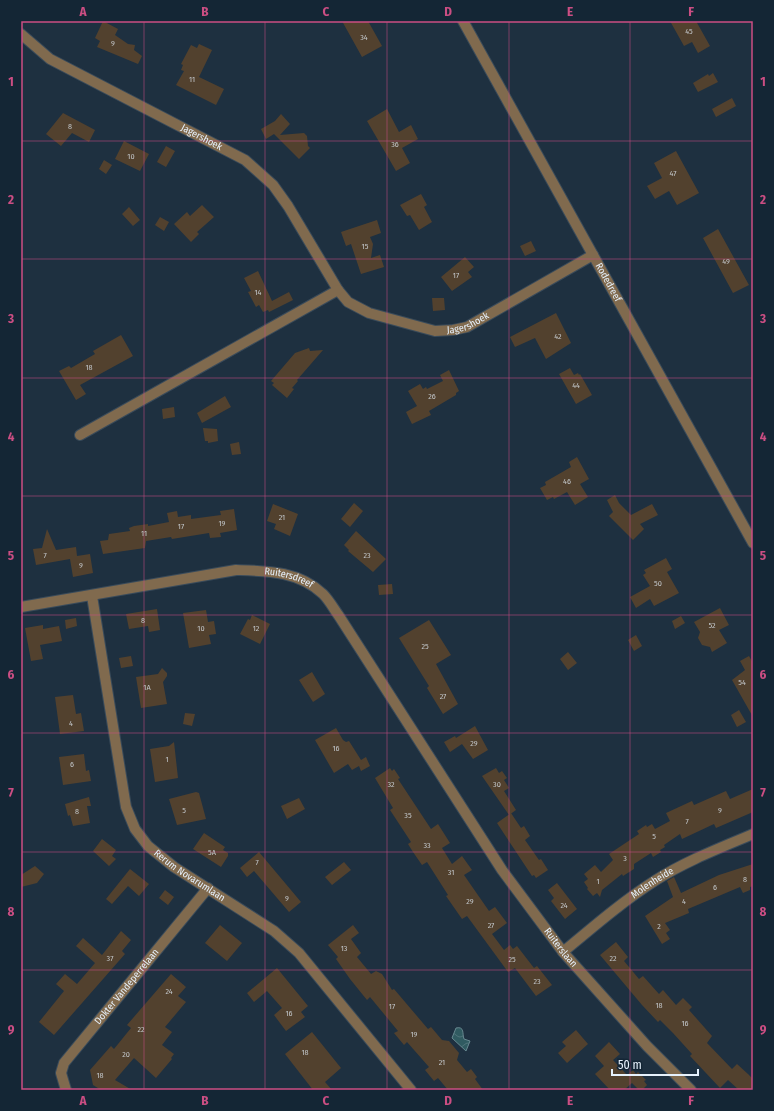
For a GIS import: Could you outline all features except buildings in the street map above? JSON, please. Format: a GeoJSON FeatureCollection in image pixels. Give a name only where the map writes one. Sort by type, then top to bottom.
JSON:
{"type":"FeatureCollection","features":[{"type":"Feature","properties":{"kind":"street","name":"Rodedreef"},"geometry":{"type":"LineString","coordinates":[[463,21],[753,543]]}},
{"type":"Feature","properties":{"kind":"street","name":"Jagershoek"},"geometry":{"type":"LineString","coordinates":[[21,34],[50,59],[245,160],[273,185],[288,206],[338,290],[348,302],[369,313],[435,331],[453,330],[467,327],[593,255]]}},
{"type":"Feature","properties":{"kind":"street"},"geometry":{"type":"LineString","coordinates":[[80,435],[338,290]]}},
{"type":"Feature","properties":{"kind":"street","name":"Ruitersdreef"},"geometry":{"type":"LineString","coordinates":[[21,607],[92,596],[236,570],[287,574],[307,581],[323,594],[339,616],[450,791]]}},
{"type":"Feature","properties":{"kind":"street","name":"Rerum Novarumlaan"},"geometry":{"type":"LineString","coordinates":[[92,596],[126,807],[135,829],[148,846],[174,867],[274,931],[299,953],[411,1090]]}},
{"type":"Feature","properties":{"kind":"street","name":"Ruiterslaan"},"geometry":{"type":"LineString","coordinates":[[450,791],[502,870],[563,952],[647,1046],[691,1090]]}},
{"type":"Feature","properties":{"kind":"street","name":"Molenheide"},"geometry":{"type":"LineString","coordinates":[[563,952],[634,895],[656,880],[680,866],[753,834]]}},
{"type":"Feature","properties":{"kind":"street","name":"Dokter Vandeperrelaan"},"geometry":{"type":"LineString","coordinates":[[66,1090],[61,1073],[64,1063],[208,888]]}},
{"type":"Feature","properties":{"kind":"water"},"geometry":{"type":"Polygon","coordinates":[[[456,1028],[461,1028],[464,1039],[470,1041],[466,1051],[452,1038],[456,1028]]]}}]}
